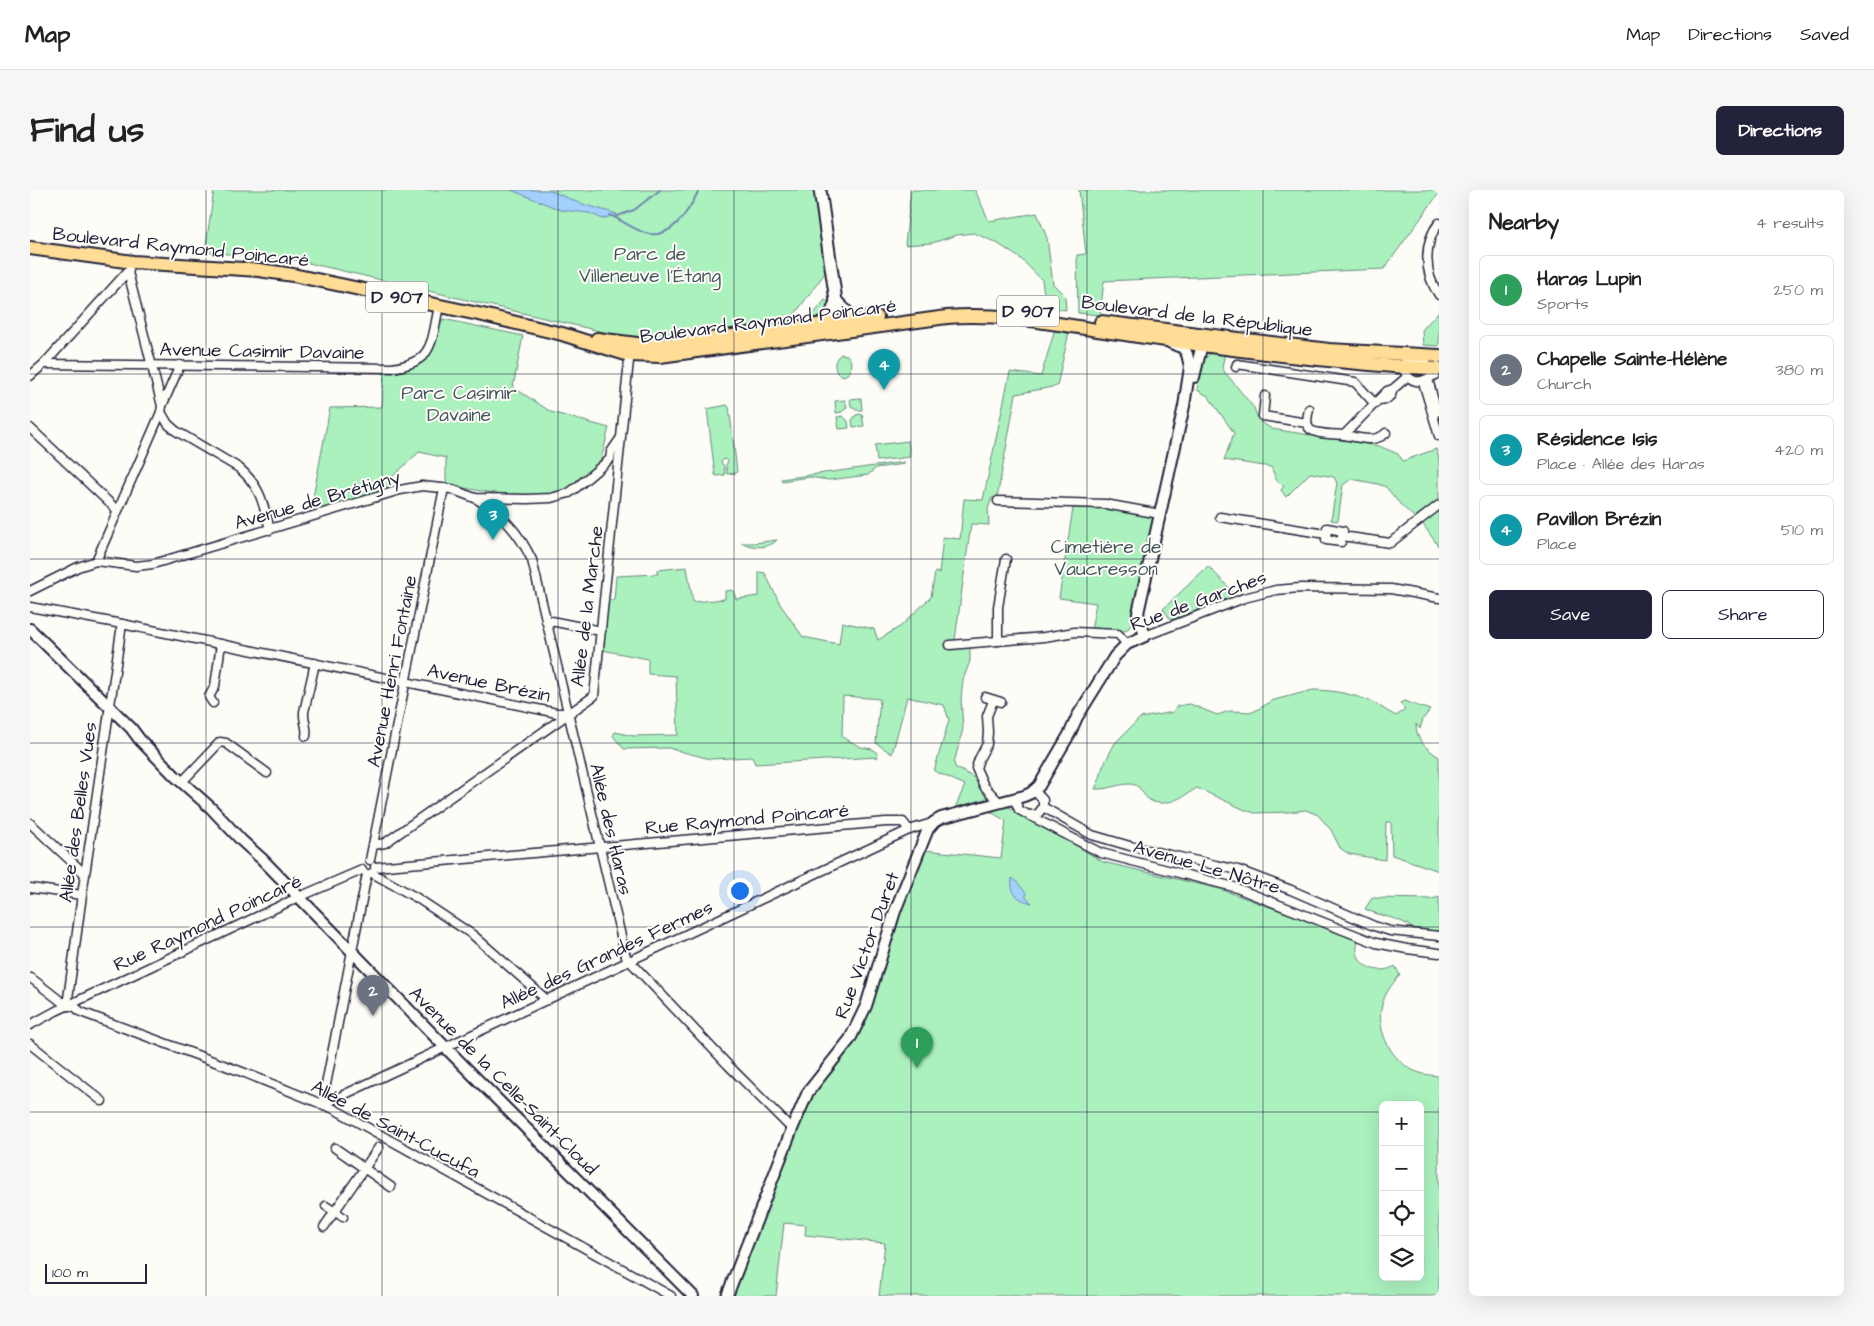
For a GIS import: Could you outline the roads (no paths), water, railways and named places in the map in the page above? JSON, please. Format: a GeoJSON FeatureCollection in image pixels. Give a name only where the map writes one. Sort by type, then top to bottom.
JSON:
{"type":"FeatureCollection","features":[{"type":"Feature","properties":{"kind":"main road"},"geometry":{"type":"LineString","coordinates":[[820,190],[835,315],[848,312],[850,324]]}},
{"type":"Feature","properties":{"kind":"main road","name":"Boulevard Raymond Poincaré"},"geometry":{"type":"LineString","coordinates":[[30,248],[131,267],[181,266],[293,275],[483,315],[660,356],[835,315]]}},
{"type":"Feature","properties":{"kind":"main road","name":"Boulevard de la République"},"geometry":{"type":"LineString","coordinates":[[835,315],[850,324],[961,308],[1022,310],[1194,342],[1329,350],[1439,364]]}},
{"type":"Feature","properties":{"kind":"main road","name":"Boulevard de la République"},"geometry":{"type":"LineString","coordinates":[[982,316],[1038,320],[1153,338],[1364,364],[1404,372],[1439,364]]}},
{"type":"Feature","properties":{"kind":"main road","name":"Boulevard Raymond Poincaré"},"geometry":{"type":"LineString","coordinates":[[850,324],[982,316]]}},
{"type":"Feature","properties":{"kind":"street"},"geometry":{"type":"LineString","coordinates":[[1439,223],[1435,228],[1428,249],[1430,279],[1439,295]]}},
{"type":"Feature","properties":{"kind":"street"},"geometry":{"type":"LineString","coordinates":[[30,376],[44,364],[131,267]]}},
{"type":"Feature","properties":{"kind":"street"},"geometry":{"type":"LineString","coordinates":[[131,267],[150,365],[161,409],[168,424],[176,431],[239,468],[245,474],[259,492],[270,530]]}},
{"type":"Feature","properties":{"kind":"street","name":"Avenue Casimir Davaine"},"geometry":{"type":"LineString","coordinates":[[44,364],[392,368],[408,366],[422,359],[430,346],[439,306]]}},
{"type":"Feature","properties":{"kind":"street"},"geometry":{"type":"LineString","coordinates":[[1184,406],[1194,342]]}},
{"type":"Feature","properties":{"kind":"street"},"geometry":{"type":"LineString","coordinates":[[1145,636],[1138,613],[1184,406],[1194,342]]}},
{"type":"Feature","properties":{"kind":"street","name":"Allée de la Marche"},"geometry":{"type":"LineString","coordinates":[[373,845],[385,843],[594,696],[630,350]]}},
{"type":"Feature","properties":{"kind":"street"},"geometry":{"type":"LineString","coordinates":[[1236,368],[1237,364],[1355,382],[1377,402]]}},
{"type":"Feature","properties":{"kind":"street"},"geometry":{"type":"LineString","coordinates":[[1344,435],[1387,391],[1393,389],[1404,372],[1412,380],[1425,381],[1435,375],[1439,364]]}},
{"type":"Feature","properties":{"kind":"street"},"geometry":{"type":"LineString","coordinates":[[96,561],[180,365]]}},
{"type":"Feature","properties":{"kind":"street"},"geometry":{"type":"LineString","coordinates":[[1425,381],[1439,418]]}},
{"type":"Feature","properties":{"kind":"street"},"geometry":{"type":"LineString","coordinates":[[1425,381],[1439,436]]}},
{"type":"Feature","properties":{"kind":"street"},"geometry":{"type":"LineString","coordinates":[[1265,396],[1264,416],[1307,423]]}},
{"type":"Feature","properties":{"kind":"street"},"geometry":{"type":"LineString","coordinates":[[1309,409],[1307,423],[1310,430],[1314,432],[1372,440],[1379,439],[1386,433]]}},
{"type":"Feature","properties":{"kind":"street"},"geometry":{"type":"LineString","coordinates":[[30,428],[117,510]]}},
{"type":"Feature","properties":{"kind":"street","name":"Avenue de Brétigny"},"geometry":{"type":"LineString","coordinates":[[30,591],[78,567],[96,561],[136,566],[153,564],[400,490],[422,486],[444,488],[476,498],[528,499],[560,495],[577,487],[610,459],[611,452],[620,439]]}},
{"type":"Feature","properties":{"kind":"street"},"geometry":{"type":"LineString","coordinates":[[610,459],[619,461]]}},
{"type":"Feature","properties":{"kind":"street","name":"Avenue Henri Fontaine"},"geometry":{"type":"LineString","coordinates":[[370,860],[444,488]]}},
{"type":"Feature","properties":{"kind":"street","name":"Allée des Haras"},"geometry":{"type":"LineString","coordinates":[[476,498],[510,524],[532,560],[626,957],[792,1129]]}},
{"type":"Feature","properties":{"kind":"street"},"geometry":{"type":"LineString","coordinates":[[998,502],[1105,504],[1160,514]]}},
{"type":"Feature","properties":{"kind":"street"},"geometry":{"type":"LineString","coordinates":[[1220,517],[1326,534],[1326,540],[1341,542],[1342,536],[1390,543],[1439,504]]}},
{"type":"Feature","properties":{"kind":"street"},"geometry":{"type":"LineString","coordinates":[[998,641],[998,607],[1006,559]]}},
{"type":"Feature","properties":{"kind":"street","name":"Rue de Garches"},"geometry":{"type":"LineString","coordinates":[[1034,790],[1042,780],[1077,717],[1112,660],[1122,647],[1127,644],[1244,598],[1276,590],[1300,588],[1391,589],[1439,598]]}},
{"type":"Feature","properties":{"kind":"street","name":"Avenue Brézin"},"geometry":{"type":"LineString","coordinates":[[30,607],[406,681],[557,713],[568,713]]}},
{"type":"Feature","properties":{"kind":"street"},"geometry":{"type":"LineString","coordinates":[[546,620],[601,631]]}},
{"type":"Feature","properties":{"kind":"street","name":"Allée des Belles Vues"},"geometry":{"type":"LineString","coordinates":[[67,1006],[122,624]]}},
{"type":"Feature","properties":{"kind":"street","name":"Avenue de la Celle-Saint-Cloud"},"geometry":{"type":"LineString","coordinates":[[30,629],[182,782],[211,808],[236,836],[262,858],[445,1047],[693,1296]]}},
{"type":"Feature","properties":{"kind":"street"},"geometry":{"type":"LineString","coordinates":[[950,645],[1080,632],[1118,634],[1127,644]]}},
{"type":"Feature","properties":{"kind":"street"},"geometry":{"type":"LineString","coordinates":[[213,703],[209,697],[215,686],[221,644]]}},
{"type":"Feature","properties":{"kind":"street"},"geometry":{"type":"LineString","coordinates":[[306,736],[304,712],[315,663]]}},
{"type":"Feature","properties":{"kind":"street"},"geometry":{"type":"LineString","coordinates":[[985,697],[997,702],[987,716],[987,744],[976,768],[982,783],[999,802]]}},
{"type":"Feature","properties":{"kind":"street"},"geometry":{"type":"LineString","coordinates":[[182,782],[220,742],[226,743],[267,773]]}},
{"type":"Feature","properties":{"kind":"street"},"geometry":{"type":"LineString","coordinates":[[933,822],[1024,796],[1034,790],[1043,800],[1043,807],[1042,811],[1037,815],[1028,814]]}},
{"type":"Feature","properties":{"kind":"street","name":"Avenue Le Nôtre"},"geometry":{"type":"LineString","coordinates":[[1014,798],[1019,810],[1101,852],[1234,887],[1376,942],[1399,948],[1439,953]]}},
{"type":"Feature","properties":{"kind":"street","name":"Avenue Le Nôtre"},"geometry":{"type":"LineString","coordinates":[[1043,807],[1092,835],[1130,846],[1238,870],[1390,931],[1439,936]]}},
{"type":"Feature","properties":{"kind":"street","name":"Rue Raymond Poincaré"},"geometry":{"type":"LineString","coordinates":[[30,1025],[299,897],[369,871],[886,822],[903,822],[909,830]]}},
{"type":"Feature","properties":{"kind":"street","name":"Allée des Grandes Fermes"},"geometry":{"type":"LineString","coordinates":[[322,1104],[909,830],[933,822]]}},
{"type":"Feature","properties":{"kind":"street","name":"Rue Victor Duret"},"geometry":{"type":"LineString","coordinates":[[727,1296],[808,1092],[850,1039],[866,1006],[895,911],[926,833],[933,822]]}},
{"type":"Feature","properties":{"kind":"street"},"geometry":{"type":"LineString","coordinates":[[30,823],[85,874]]}},
{"type":"Feature","properties":{"kind":"street"},"geometry":{"type":"LineString","coordinates":[[322,1104],[369,871],[374,863],[370,860],[364,862],[361,866],[369,871],[417,898],[474,935],[547,1000]]}},
{"type":"Feature","properties":{"kind":"street"},"geometry":{"type":"LineString","coordinates":[[30,888],[82,894]]}},
{"type":"Feature","properties":{"kind":"street","name":"Allée de Saint-Cucufa"},"geometry":{"type":"LineString","coordinates":[[31,978],[67,1006],[74,1006],[81,1012],[245,1073],[334,1109],[671,1296]]}},
{"type":"Feature","properties":{"kind":"street"},"geometry":{"type":"LineString","coordinates":[[30,1044],[102,1101]]}},
{"type":"Feature","properties":{"kind":"street"},"geometry":{"type":"LineString","coordinates":[[324,1227],[379,1147]]}},
{"type":"Feature","properties":{"kind":"street"},"geometry":{"type":"LineString","coordinates":[[335,1148],[391,1186]]}},
{"type":"Feature","properties":{"kind":"street"},"geometry":{"type":"LineString","coordinates":[[326,1206],[344,1217]]}},
{"type":"Feature","properties":{"kind":"water"},"geometry":{"type":"Polygon","coordinates":[[[511,190],[549,190],[579,203],[617,214],[603,219],[589,213],[561,210],[511,190]]]}},
{"type":"Feature","properties":{"kind":"water"},"geometry":{"type":"Polygon","coordinates":[[[1012,878],[1026,893],[1026,898],[1032,903],[1022,900],[1013,892],[1012,878]]]}},
{"type":"Feature","properties":{"kind":"waterway"},"geometry":{"type":"LineString","coordinates":[[615,217],[634,210],[660,190]]}},
{"type":"Feature","properties":{"kind":"waterway"},"geometry":{"type":"LineString","coordinates":[[610,215],[645,233],[655,234],[664,232],[679,222],[691,206],[699,190]]}},
{"type":"Feature","properties":{"kind":"place","name":"Pavillon Brézin"},"geometry":{"type":"Point","coordinates":[884,390]}},
{"type":"Feature","properties":{"kind":"place","name":"Résidence Isis"},"geometry":{"type":"Point","coordinates":[493,540]}},
{"type":"Feature","properties":{"kind":"place","name":"Chapelle Sainte-Hélène"},"geometry":{"type":"Point","coordinates":[373,1016]}},
{"type":"Feature","properties":{"kind":"place","name":"Haras Lupin"},"geometry":{"type":"Point","coordinates":[917,1068]}},
{"type":"Feature","properties":{"kind":"park label","name":"Parc de Villeneuve l'Étang"},"geometry":{"type":"Point","coordinates":[650,264]}},
{"type":"Feature","properties":{"kind":"park label","name":"Parc Casimir Davaine"},"geometry":{"type":"Point","coordinates":[459,403]}},
{"type":"Feature","properties":{"kind":"park label","name":"Cimetière de Vaucresson"},"geometry":{"type":"Point","coordinates":[1106,557]}}]}
